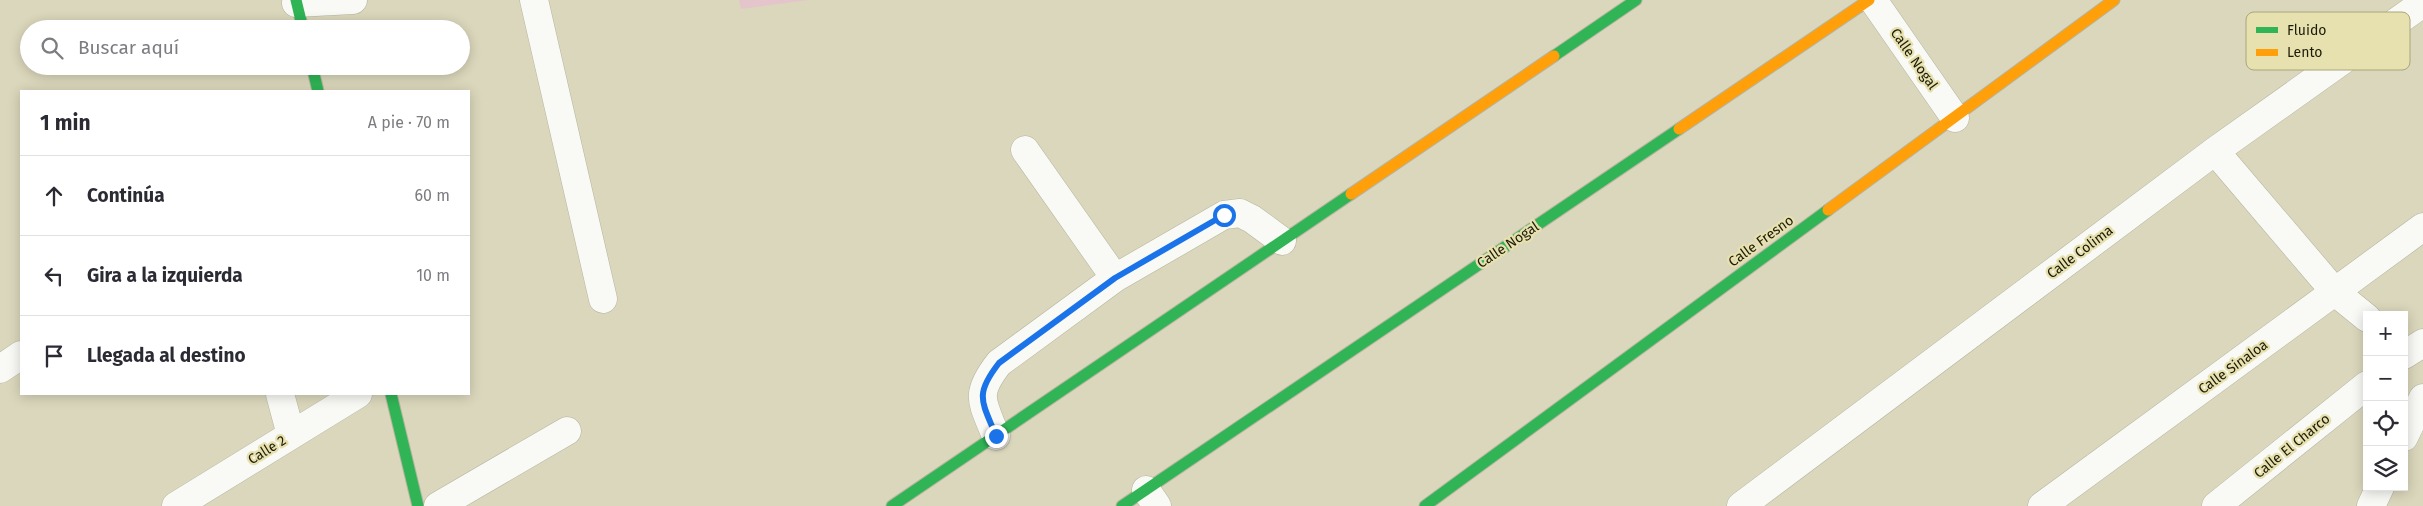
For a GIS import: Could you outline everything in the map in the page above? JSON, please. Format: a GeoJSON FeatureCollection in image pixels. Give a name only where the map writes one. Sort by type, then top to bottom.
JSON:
{"type":"FeatureCollection","features":[{"type":"Feature","properties":{"kind":"street"},"geometry":{"type":"LineString","coordinates":[[301,20],[296,1],[353,0]]}},
{"type":"Feature","properties":{"kind":"street"},"geometry":{"type":"LineString","coordinates":[[534,0],[604,299]]}},
{"type":"Feature","properties":{"kind":"street"},"geometry":{"type":"LineString","coordinates":[[892,506],[1636,0]]}},
{"type":"Feature","properties":{"kind":"street","name":"Calle Nogal"},"geometry":{"type":"LineString","coordinates":[[1122,506],[1152,498],[1869,0]]}},
{"type":"Feature","properties":{"kind":"street","name":"Calle Nogal"},"geometry":{"type":"LineString","coordinates":[[1873,0],[1955,118]]}},
{"type":"Feature","properties":{"kind":"street","name":"Calle Fresno"},"geometry":{"type":"LineString","coordinates":[[1425,506],[2114,0]]}},
{"type":"Feature","properties":{"kind":"street","name":"Calle Colima"},"geometry":{"type":"LineString","coordinates":[[2410,12],[2423,3]]}},
{"type":"Feature","properties":{"kind":"street","name":"Calle Colima"},"geometry":{"type":"LineString","coordinates":[[1741,506],[2215,151],[2329,70]]}},
{"type":"Feature","properties":{"kind":"street"},"geometry":{"type":"LineString","coordinates":[[314,75],[318,90]]}},
{"type":"Feature","properties":{"kind":"street"},"geometry":{"type":"LineString","coordinates":[[1025,150],[1115,278]]}},
{"type":"Feature","properties":{"kind":"street"},"geometry":{"type":"LineString","coordinates":[[2215,151],[2334,292],[2363,315]]}},
{"type":"Feature","properties":{"kind":"street"},"geometry":{"type":"LineString","coordinates":[[996,436],[981,399],[986,380],[999,363],[1115,278],[1224,215],[1240,213],[1252,218],[1282,241]]}},
{"type":"Feature","properties":{"kind":"street","name":"Calle Sinaloa"},"geometry":{"type":"LineString","coordinates":[[2042,506],[2423,227]]}},
{"type":"Feature","properties":{"kind":"street"},"geometry":{"type":"LineString","coordinates":[[0,368],[20,356]]}},
{"type":"Feature","properties":{"kind":"street","name":"Calle El Charco"},"geometry":{"type":"LineString","coordinates":[[2216,506],[2363,388]]}},
{"type":"Feature","properties":{"kind":"street"},"geometry":{"type":"LineString","coordinates":[[280,395],[291,435]]}},
{"type":"Feature","properties":{"kind":"street","name":"Calle 2"},"geometry":{"type":"LineString","coordinates":[[176,506],[356,395]]}},
{"type":"Feature","properties":{"kind":"street"},"geometry":{"type":"LineString","coordinates":[[390,395],[418,506]]}},
{"type":"Feature","properties":{"kind":"street"},"geometry":{"type":"LineString","coordinates":[[2408,429],[2423,398]]}},
{"type":"Feature","properties":{"kind":"street"},"geometry":{"type":"LineString","coordinates":[[438,506],[567,431]]}},
{"type":"Feature","properties":{"kind":"street"},"geometry":{"type":"LineString","coordinates":[[2371,506],[2378,491]]}},
{"type":"Feature","properties":{"kind":"shaded area"},"geometry":{"type":"Polygon","coordinates":[[[739,0],[809,0],[741,9],[739,0]]]}},
{"type":"Feature","properties":{"kind":"traffic: fast"},"geometry":{"type":"LineString","coordinates":[[296,0],[301,20]]}},
{"type":"Feature","properties":{"kind":"traffic: fast"},"geometry":{"type":"LineString","coordinates":[[1554,56],[1636,0]]}},
{"type":"Feature","properties":{"kind":"traffic: fast"},"geometry":{"type":"LineString","coordinates":[[314,75],[318,90]]}},
{"type":"Feature","properties":{"kind":"traffic: fast"},"geometry":{"type":"LineString","coordinates":[[1122,506],[1679,129]]}},
{"type":"Feature","properties":{"kind":"traffic: fast"},"geometry":{"type":"LineString","coordinates":[[892,506],[1351,194]]}},
{"type":"Feature","properties":{"kind":"traffic: fast"},"geometry":{"type":"LineString","coordinates":[[1425,506],[1828,210]]}},
{"type":"Feature","properties":{"kind":"traffic: fast"},"geometry":{"type":"LineString","coordinates":[[391,395],[418,506]]}},
{"type":"Feature","properties":{"kind":"traffic: slow"},"geometry":{"type":"LineString","coordinates":[[1679,129],[1869,0]]}},
{"type":"Feature","properties":{"kind":"traffic: slow"},"geometry":{"type":"LineString","coordinates":[[1828,210],[2114,0]]}},
{"type":"Feature","properties":{"kind":"traffic: slow"},"geometry":{"type":"LineString","coordinates":[[1351,194],[1554,56]]}},
{"type":"Feature","properties":{"kind":"route"},"geometry":{"type":"LineString","coordinates":[[996,436],[981,399],[986,380],[999,363],[1115,278],[1224,215]]}}]}
